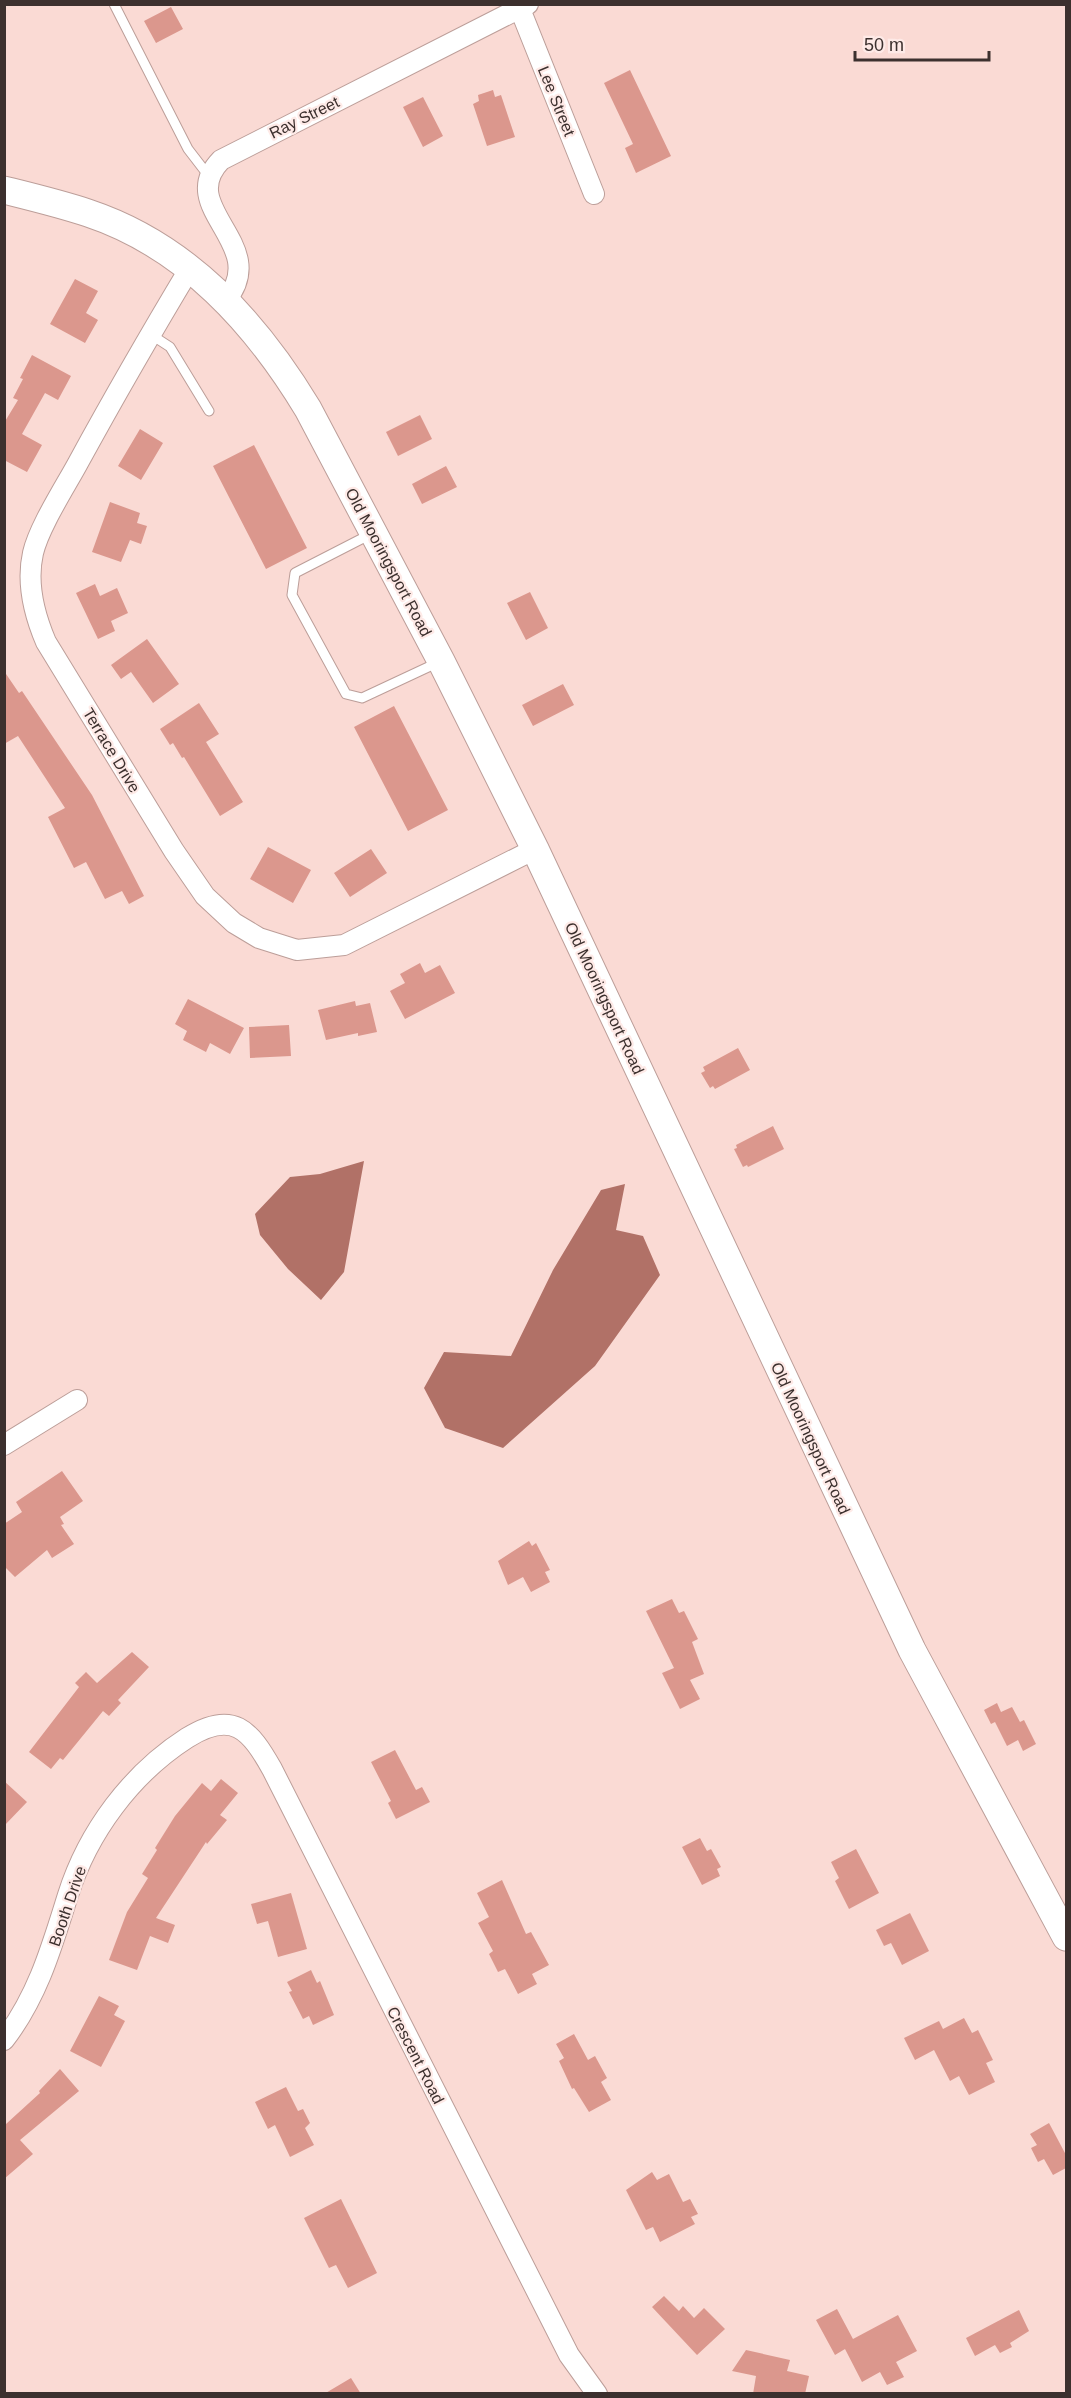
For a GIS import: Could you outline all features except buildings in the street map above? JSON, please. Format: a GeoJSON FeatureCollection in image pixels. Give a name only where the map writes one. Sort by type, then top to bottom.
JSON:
{"type":"FeatureCollection","features":[{"type":"Feature","properties":{"kind":"main road","name":"Old Mooringsport Road"},"geometry":{"type":"LineString","coordinates":[[4,190],[88,213],[142,237],[190,268],[226,300],[284,369],[441,661],[535,849],[912,1650],[1066,1937]]}},
{"type":"Feature","properties":{"kind":"street","name":"Ray Street"},"geometry":{"type":"LineString","coordinates":[[208,175],[232,153],[522,6]]}},
{"type":"Feature","properties":{"kind":"street","name":"Lee Street"},"geometry":{"type":"LineString","coordinates":[[522,6],[594,194]]}},
{"type":"Feature","properties":{"kind":"street"},"geometry":{"type":"LineString","coordinates":[[208,175],[208,196],[238,256],[240,269],[238,279],[226,300]]}},
{"type":"Feature","properties":{"kind":"street","name":"Terrace Drive"},"geometry":{"type":"LineString","coordinates":[[190,268],[150,334],[62,493],[33,551],[31,593],[36,619],[46,642],[174,851],[205,896],[234,923],[259,938],[297,950],[328,949],[357,940],[535,849]]}},
{"type":"Feature","properties":{"kind":"street"},"geometry":{"type":"LineString","coordinates":[[4,1445],[77,1400]]}},
{"type":"Feature","properties":{"kind":"street","name":"Booth Drive"},"geometry":{"type":"LineString","coordinates":[[4,2040],[39,1981],[59,1931],[77,1872],[93,1839],[121,1797],[146,1770],[174,1747],[202,1731],[230,1725]]}},
{"type":"Feature","properties":{"kind":"street","name":"Crescent Road"},"geometry":{"type":"LineString","coordinates":[[230,1725],[242,1728],[250,1734],[272,1769],[569,2355],[597,2394]]}},
{"type":"Feature","properties":{"kind":"lane"},"geometry":{"type":"LineString","coordinates":[[114,4],[188,149],[208,175]]}},
{"type":"Feature","properties":{"kind":"lane"},"geometry":{"type":"LineString","coordinates":[[150,334],[170,347],[209,411]]}},
{"type":"Feature","properties":{"kind":"lane"},"geometry":{"type":"LineString","coordinates":[[374,533],[295,573],[292,595],[346,694],[362,698],[441,661]]}},
{"type":"Feature","properties":{"kind":"shaded area"},"geometry":{"type":"Polygon","coordinates":[[[364,1161],[344,1272],[321,1300],[288,1269],[260,1235],[255,1214],[290,1177],[320,1174],[364,1161]]]}},
{"type":"Feature","properties":{"kind":"shaded area"},"geometry":{"type":"Polygon","coordinates":[[[625,1184],[616,1230],[643,1236],[660,1275],[595,1366],[503,1448],[445,1428],[424,1388],[444,1352],[511,1356],[553,1270],[601,1190],[625,1184]]]}}]}
